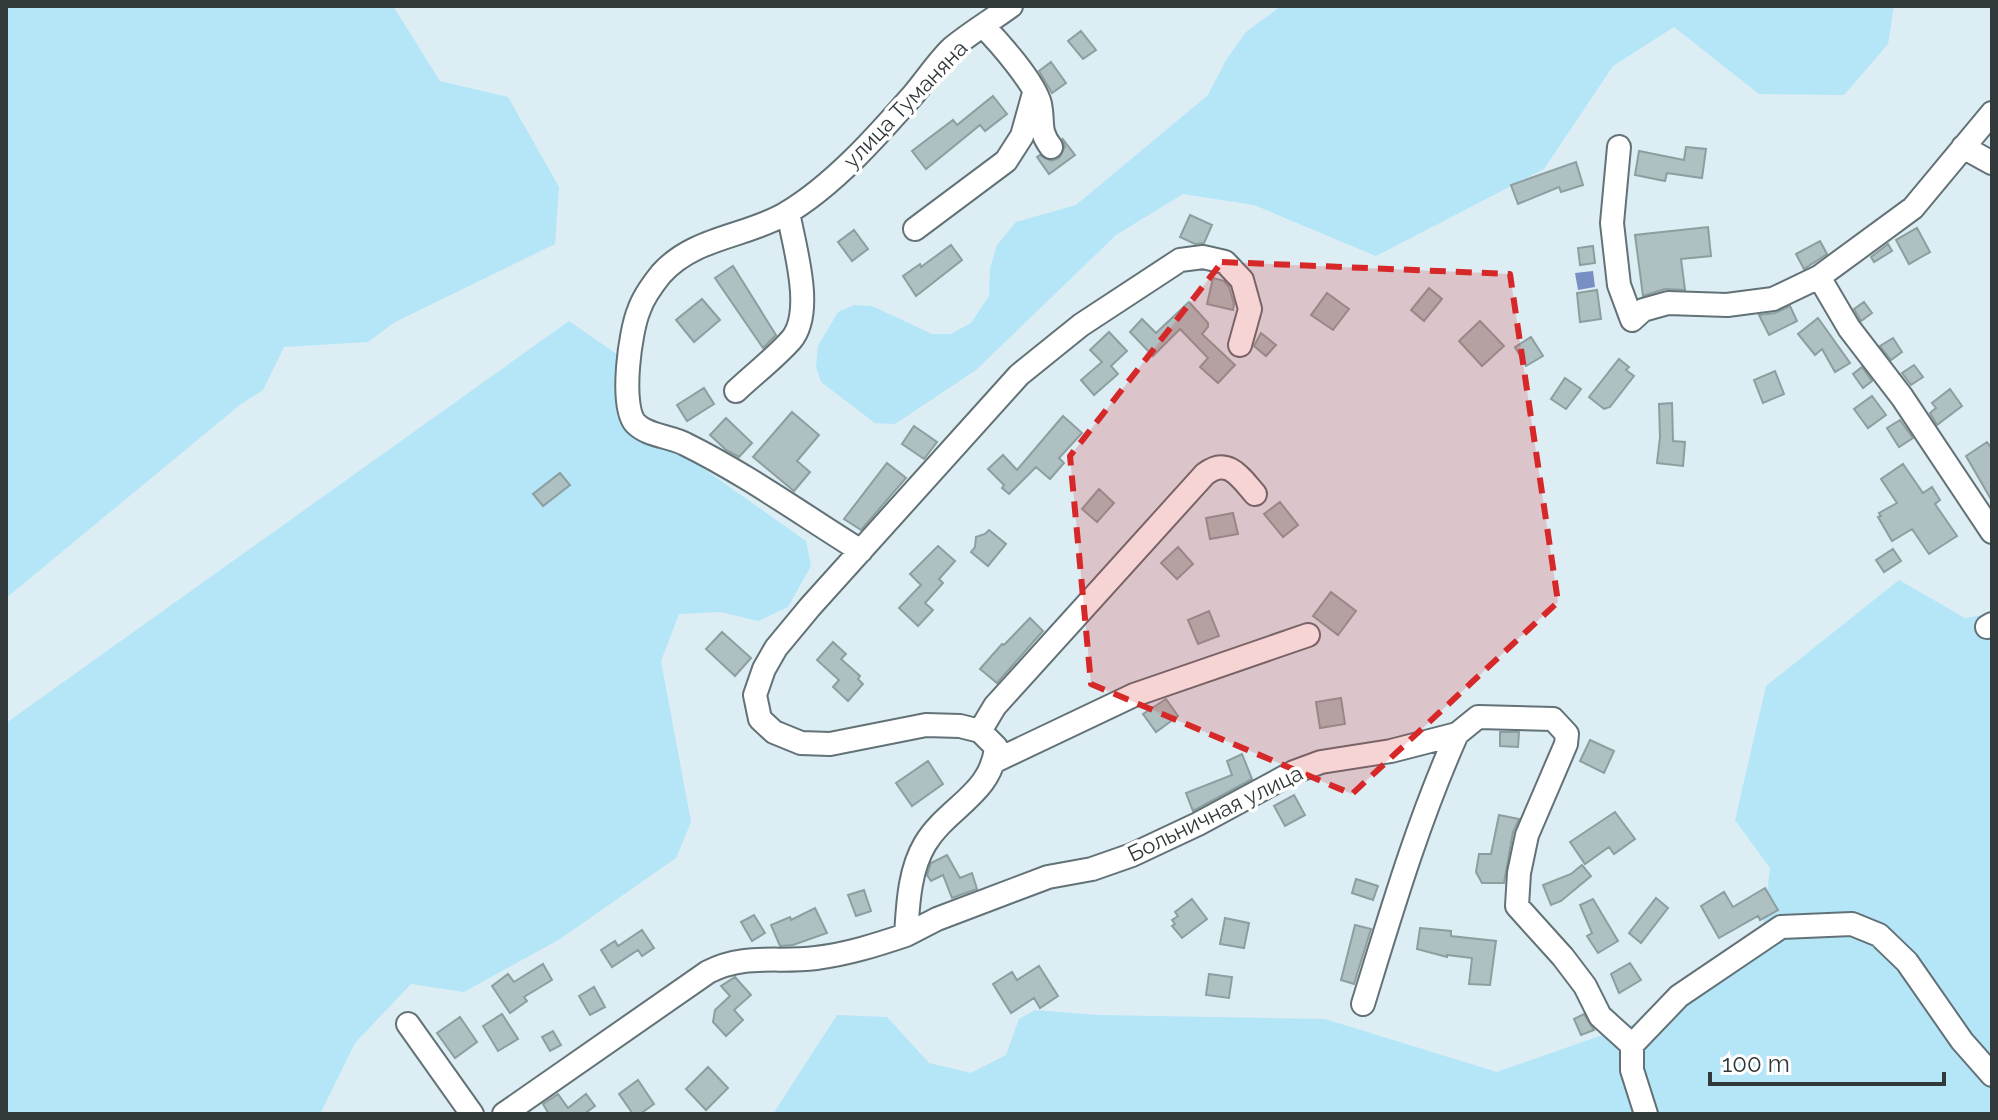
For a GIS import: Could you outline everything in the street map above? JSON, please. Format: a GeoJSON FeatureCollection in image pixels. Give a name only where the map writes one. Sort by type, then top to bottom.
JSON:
{"type":"FeatureCollection","features":[{"type":"Feature","properties":{"kind":"street","name":"улица Туманяна"},"geometry":{"type":"LineString","coordinates":[[861,551],[714,459],[681,441],[652,433],[635,423],[629,407],[630,348],[639,310],[660,276],[691,250],[774,220],[848,166],[951,49],[1011,6]]}},
{"type":"Feature","properties":{"kind":"street"},"geometry":{"type":"LineString","coordinates":[[983,26],[1015,63],[1040,102],[1042,136],[1051,147]]}},
{"type":"Feature","properties":{"kind":"street"},"geometry":{"type":"LineString","coordinates":[[915,229],[1006,161],[1022,136],[1034,93]]}},
{"type":"Feature","properties":{"kind":"street"},"geometry":{"type":"LineString","coordinates":[[1619,147],[1612,223],[1619,285],[1632,320],[1643,310],[1668,303],[1727,305],[1773,299],[1819,277],[1913,208],[1992,113]]}},
{"type":"Feature","properties":{"kind":"street"},"geometry":{"type":"LineString","coordinates":[[1963,147],[1992,163]]}},
{"type":"Feature","properties":{"kind":"street"},"geometry":{"type":"LineString","coordinates":[[736,391],[792,339],[800,325],[803,299],[788,212]]}},
{"type":"Feature","properties":{"kind":"street"},"geometry":{"type":"LineString","coordinates":[[906,935],[915,864],[941,822],[989,776],[996,747],[980,731],[960,726],[926,725],[830,744],[801,743],[774,732],[760,719],[755,695],[770,659],[810,607],[1019,375],[1081,325],[1180,260],[1203,257],[1225,262],[1242,280],[1250,309],[1240,345]]}},
{"type":"Feature","properties":{"kind":"street"},"geometry":{"type":"LineString","coordinates":[[1819,277],[1849,328],[1902,397],[1992,532]]}},
{"type":"Feature","properties":{"kind":"street"},"geometry":{"type":"LineString","coordinates":[[980,731],[995,706],[1205,474],[1214,467],[1224,466],[1233,470],[1255,494]]}},
{"type":"Feature","properties":{"kind":"street"},"geometry":{"type":"LineString","coordinates":[[995,761],[1134,695],[1308,635]]}},
{"type":"Feature","properties":{"kind":"street","name":"Больничная улица"},"geometry":{"type":"LineString","coordinates":[[504,1114],[708,972],[726,963],[813,959],[854,952],[906,935],[937,919],[1048,877],[1092,869],[1132,855],[1198,824],[1294,772],[1321,762],[1391,751],[1457,734],[1478,717],[1553,719],[1567,734],[1566,744],[1527,835],[1519,873],[1517,906],[1585,986],[1600,1016],[1632,1045]]}},
{"type":"Feature","properties":{"kind":"street"},"geometry":{"type":"LineString","coordinates":[[1363,1004],[1406,866],[1440,770],[1457,734]]}},
{"type":"Feature","properties":{"kind":"street"},"geometry":{"type":"LineString","coordinates":[[1646,1114],[1632,1070],[1632,1045],[1679,996],[1781,927],[1852,924],[1879,935],[1907,962],[1962,1041],[1992,1075]]}},
{"type":"Feature","properties":{"kind":"street"},"geometry":{"type":"LineString","coordinates":[[408,1024],[472,1114]]}},
{"type":"Feature","properties":{"kind":"highlighted area"},"geometry":{"type":"Polygon","coordinates":[[[1222,262],[1510,274],[1558,602],[1352,794],[1091,684],[1070,456],[1222,262]]]}},
{"type":"Feature","properties":{"kind":"shaded area"},"geometry":{"type":"Polygon","coordinates":[[[6,6],[393,6],[440,81],[508,97],[559,187],[555,244],[395,322],[368,342],[284,347],[263,390],[241,404],[6,598],[6,6]]]}},
{"type":"Feature","properties":{"kind":"shaded area"},"geometry":{"type":"Polygon","coordinates":[[[1281,6],[1894,6],[1888,44],[1844,95],[1759,94],[1674,27],[1613,66],[1544,169],[1376,256],[1254,205],[1183,194],[1116,235],[976,370],[895,424],[875,423],[821,382],[816,367],[818,346],[838,312],[854,305],[872,306],[932,334],[951,334],[971,323],[989,296],[990,269],[997,245],[1016,222],[1076,205],[1208,95],[1226,60],[1246,32],[1281,6]]]}},
{"type":"Feature","properties":{"kind":"shaded area"},"geometry":{"type":"Polygon","coordinates":[[[1593,271],[1595,287],[1578,290],[1575,273],[1593,271]]]}},
{"type":"Feature","properties":{"kind":"shaded area"},"geometry":{"type":"Polygon","coordinates":[[[569,321],[631,364],[630,392],[653,433],[806,541],[811,566],[788,607],[758,621],[721,612],[679,614],[661,661],[691,822],[676,858],[560,939],[464,992],[411,984],[355,1043],[320,1114],[6,1114],[6,723],[569,321]]]}},
{"type":"Feature","properties":{"kind":"shaded area"},"geometry":{"type":"Polygon","coordinates":[[[1899,580],[1965,618],[1992,614],[1992,1114],[773,1114],[837,1015],[887,1017],[929,1063],[971,1073],[1006,1055],[1019,1019],[1035,1010],[1098,1015],[1325,1019],[1497,1072],[1634,1024],[1722,972],[1763,928],[1770,868],[1735,820],[1766,686],[1899,580]]]}},
{"type":"Feature","properties":{"kind":"building"},"geometry":{"type":"Polygon","coordinates":[[[1081,31],[1096,50],[1083,59],[1068,41],[1081,31]]]}},
{"type":"Feature","properties":{"kind":"building"},"geometry":{"type":"Polygon","coordinates":[[[1051,62],[1066,83],[1052,93],[1039,71],[1051,62]]]}},
{"type":"Feature","properties":{"kind":"building"},"geometry":{"type":"Polygon","coordinates":[[[993,96],[1007,114],[985,131],[980,125],[926,169],[912,151],[953,120],[957,125],[993,96]]]}},
{"type":"Feature","properties":{"kind":"building"},"geometry":{"type":"Polygon","coordinates":[[[1062,138],[1075,155],[1049,174],[1037,157],[1040,155],[1051,161],[1059,158],[1065,147],[1062,138]]]}},
{"type":"Feature","properties":{"kind":"building"},"geometry":{"type":"Polygon","coordinates":[[[1686,147],[1706,149],[1702,178],[1667,173],[1665,181],[1635,175],[1639,151],[1684,160],[1686,147]]]}},
{"type":"Feature","properties":{"kind":"building"},"geometry":{"type":"Polygon","coordinates":[[[1576,162],[1583,185],[1561,192],[1559,187],[1518,204],[1511,185],[1576,162]]]}},
{"type":"Feature","properties":{"kind":"building"},"geometry":{"type":"Polygon","coordinates":[[[1190,215],[1212,225],[1204,243],[1195,244],[1180,237],[1190,215]]]}},
{"type":"Feature","properties":{"kind":"building"},"geometry":{"type":"Polygon","coordinates":[[[1708,227],[1711,256],[1681,259],[1685,290],[1665,289],[1643,296],[1635,235],[1708,227]]]}},
{"type":"Feature","properties":{"kind":"building"},"geometry":{"type":"Polygon","coordinates":[[[1917,228],[1930,252],[1909,264],[1896,240],[1917,228]]]}},
{"type":"Feature","properties":{"kind":"building"},"geometry":{"type":"Polygon","coordinates":[[[854,230],[868,249],[852,261],[838,242],[854,230]]]}},
{"type":"Feature","properties":{"kind":"building"},"geometry":{"type":"Polygon","coordinates":[[[1820,241],[1827,254],[1804,269],[1796,254],[1820,241]]]}},
{"type":"Feature","properties":{"kind":"building"},"geometry":{"type":"Polygon","coordinates":[[[1888,244],[1892,251],[1874,262],[1871,257],[1888,244]]]}},
{"type":"Feature","properties":{"kind":"building"},"geometry":{"type":"Polygon","coordinates":[[[951,245],[962,260],[916,296],[903,276],[951,245]]]}},
{"type":"Feature","properties":{"kind":"building"},"geometry":{"type":"Polygon","coordinates":[[[1593,246],[1595,263],[1580,265],[1578,248],[1593,246]]]}},
{"type":"Feature","properties":{"kind":"building"},"geometry":{"type":"Polygon","coordinates":[[[733,266],[776,335],[763,348],[715,278],[733,266]]]}},
{"type":"Feature","properties":{"kind":"building"},"geometry":{"type":"Polygon","coordinates":[[[1213,278],[1224,281],[1229,287],[1233,310],[1207,304],[1213,278]]]}},
{"type":"Feature","properties":{"kind":"building"},"geometry":{"type":"Polygon","coordinates":[[[1429,288],[1442,299],[1424,321],[1411,310],[1429,288]]]}},
{"type":"Feature","properties":{"kind":"building"},"geometry":{"type":"Polygon","coordinates":[[[1597,290],[1601,319],[1580,322],[1577,293],[1597,290]]]}},
{"type":"Feature","properties":{"kind":"building"},"geometry":{"type":"Polygon","coordinates":[[[1327,293],[1349,309],[1333,330],[1311,315],[1327,293]]]}},
{"type":"Feature","properties":{"kind":"building"},"geometry":{"type":"Polygon","coordinates":[[[702,299],[720,320],[694,342],[676,320],[702,299]]]}},
{"type":"Feature","properties":{"kind":"building"},"geometry":{"type":"Polygon","coordinates":[[[1189,302],[1208,323],[1202,334],[1235,365],[1218,383],[1200,367],[1208,358],[1180,329],[1153,356],[1130,332],[1142,319],[1156,333],[1189,302]]]}},
{"type":"Feature","properties":{"kind":"building"},"geometry":{"type":"Polygon","coordinates":[[[1864,302],[1872,313],[1861,321],[1854,309],[1864,302]]]}},
{"type":"Feature","properties":{"kind":"building"},"geometry":{"type":"Polygon","coordinates":[[[1790,306],[1797,321],[1769,335],[1759,315],[1775,313],[1790,306]]]}},
{"type":"Feature","properties":{"kind":"building"},"geometry":{"type":"Polygon","coordinates":[[[1818,318],[1850,363],[1835,372],[1822,349],[1815,355],[1798,334],[1818,318]]]}},
{"type":"Feature","properties":{"kind":"building"},"geometry":{"type":"Polygon","coordinates":[[[1480,321],[1504,346],[1482,366],[1459,341],[1480,321]]]}},
{"type":"Feature","properties":{"kind":"building"},"geometry":{"type":"Polygon","coordinates":[[[1109,332],[1127,351],[1111,366],[1118,374],[1094,395],[1081,380],[1102,362],[1090,350],[1109,332]]]}},
{"type":"Feature","properties":{"kind":"building"},"geometry":{"type":"Polygon","coordinates":[[[1261,333],[1276,345],[1266,356],[1254,346],[1261,333]]]}},
{"type":"Feature","properties":{"kind":"building"},"geometry":{"type":"Polygon","coordinates":[[[1531,337],[1543,356],[1526,366],[1515,347],[1531,337]]]}},
{"type":"Feature","properties":{"kind":"building"},"geometry":{"type":"Polygon","coordinates":[[[1893,338],[1902,352],[1891,360],[1880,346],[1893,338]]]}},
{"type":"Feature","properties":{"kind":"building"},"geometry":{"type":"Polygon","coordinates":[[[1619,359],[1634,376],[1610,407],[1604,409],[1589,397],[1619,359]]]}},
{"type":"Feature","properties":{"kind":"building"},"geometry":{"type":"Polygon","coordinates":[[[1914,365],[1923,377],[1911,385],[1902,373],[1914,365]]]}},
{"type":"Feature","properties":{"kind":"building"},"geometry":{"type":"Polygon","coordinates":[[[1862,367],[1872,381],[1863,388],[1853,374],[1862,367]]]}},
{"type":"Feature","properties":{"kind":"building"},"geometry":{"type":"Polygon","coordinates":[[[1775,371],[1784,394],[1763,403],[1754,380],[1775,371]]]}},
{"type":"Feature","properties":{"kind":"building"},"geometry":{"type":"Polygon","coordinates":[[[1565,378],[1581,389],[1566,409],[1551,399],[1565,378]]]}},
{"type":"Feature","properties":{"kind":"building"},"geometry":{"type":"Polygon","coordinates":[[[704,388],[714,404],[687,421],[677,405],[704,388]]]}},
{"type":"Feature","properties":{"kind":"building"},"geometry":{"type":"Polygon","coordinates":[[[1950,389],[1962,406],[1937,425],[1930,413],[1936,408],[1932,403],[1950,389]]]}},
{"type":"Feature","properties":{"kind":"building"},"geometry":{"type":"Polygon","coordinates":[[[1872,396],[1886,415],[1868,428],[1854,409],[1872,396]]]}},
{"type":"Feature","properties":{"kind":"building"},"geometry":{"type":"Polygon","coordinates":[[[1672,403],[1673,441],[1685,442],[1683,466],[1657,463],[1659,404],[1672,403]]]}},
{"type":"Feature","properties":{"kind":"building"},"geometry":{"type":"Polygon","coordinates":[[[792,412],[819,435],[797,461],[810,472],[794,491],[753,457],[792,412]]]}},
{"type":"Feature","properties":{"kind":"building"},"geometry":{"type":"Polygon","coordinates":[[[1063,416],[1082,433],[1059,458],[1064,463],[1050,479],[1036,467],[1009,494],[988,469],[1003,455],[1017,470],[1063,416]]]}},
{"type":"Feature","properties":{"kind":"building"},"geometry":{"type":"Polygon","coordinates":[[[726,418],[752,443],[739,457],[710,435],[726,418]]]}},
{"type":"Feature","properties":{"kind":"building"},"geometry":{"type":"Polygon","coordinates":[[[1900,420],[1913,438],[1899,447],[1887,428],[1900,420]]]}},
{"type":"Feature","properties":{"kind":"building"},"geometry":{"type":"Polygon","coordinates":[[[914,426],[937,442],[924,459],[902,444],[914,426]]]}},
{"type":"Feature","properties":{"kind":"building"},"geometry":{"type":"Polygon","coordinates":[[[1987,442],[1992,449],[1992,501],[1966,456],[1987,442]]]}},
{"type":"Feature","properties":{"kind":"building"},"geometry":{"type":"Polygon","coordinates":[[[887,463],[906,478],[861,530],[844,519],[887,463]]]}},
{"type":"Feature","properties":{"kind":"building"},"geometry":{"type":"Polygon","coordinates":[[[1903,464],[1923,493],[1932,487],[1940,500],[1935,504],[1957,536],[1929,554],[1912,529],[1892,541],[1878,517],[1881,516],[1879,513],[1897,503],[1881,479],[1903,464]]]}},
{"type":"Feature","properties":{"kind":"building"},"geometry":{"type":"Polygon","coordinates":[[[560,473],[570,485],[543,506],[533,494],[560,473]]]}},
{"type":"Feature","properties":{"kind":"building"},"geometry":{"type":"Polygon","coordinates":[[[1099,489],[1114,503],[1097,522],[1082,509],[1099,489]]]}},
{"type":"Feature","properties":{"kind":"building"},"geometry":{"type":"Polygon","coordinates":[[[1280,502],[1298,525],[1283,537],[1264,514],[1280,502]]]}},
{"type":"Feature","properties":{"kind":"building"},"geometry":{"type":"Polygon","coordinates":[[[1233,513],[1238,534],[1210,539],[1206,518],[1233,513]]]}},
{"type":"Feature","properties":{"kind":"building"},"geometry":{"type":"Polygon","coordinates":[[[989,530],[1006,544],[988,566],[971,552],[976,537],[989,530]]]}},
{"type":"Feature","properties":{"kind":"building"},"geometry":{"type":"Polygon","coordinates":[[[938,546],[955,561],[939,579],[943,583],[925,603],[933,610],[918,626],[899,608],[921,585],[910,574],[938,546]]]}},
{"type":"Feature","properties":{"kind":"building"},"geometry":{"type":"Polygon","coordinates":[[[1178,547],[1193,564],[1177,579],[1161,563],[1178,547]]]}},
{"type":"Feature","properties":{"kind":"building"},"geometry":{"type":"Polygon","coordinates":[[[1893,549],[1901,561],[1884,572],[1876,560],[1893,549]]]}},
{"type":"Feature","properties":{"kind":"building"},"geometry":{"type":"Polygon","coordinates":[[[1331,592],[1356,611],[1338,635],[1313,616],[1331,592]]]}},
{"type":"Feature","properties":{"kind":"building"},"geometry":{"type":"Polygon","coordinates":[[[1209,611],[1219,636],[1198,644],[1188,620],[1209,611]]]}},
{"type":"Feature","properties":{"kind":"building"},"geometry":{"type":"Polygon","coordinates":[[[1030,618],[1043,631],[997,683],[980,669],[1030,618]]]}},
{"type":"Feature","properties":{"kind":"building"},"geometry":{"type":"Polygon","coordinates":[[[722,632],[751,658],[735,676],[706,649],[722,632]]]}},
{"type":"Feature","properties":{"kind":"building"},"geometry":{"type":"Polygon","coordinates":[[[833,642],[846,654],[841,659],[860,676],[858,679],[863,684],[848,701],[833,687],[839,680],[817,660],[833,642]]]}},
{"type":"Feature","properties":{"kind":"building"},"geometry":{"type":"Polygon","coordinates":[[[1341,698],[1345,724],[1320,728],[1316,702],[1341,698]]]}},
{"type":"Feature","properties":{"kind":"building"},"geometry":{"type":"Polygon","coordinates":[[[1166,699],[1178,716],[1156,732],[1143,714],[1166,699]]]}},
{"type":"Feature","properties":{"kind":"building"},"geometry":{"type":"Polygon","coordinates":[[[1500,732],[1519,732],[1518,747],[1500,746],[1500,732]]]}},
{"type":"Feature","properties":{"kind":"building"},"geometry":{"type":"Polygon","coordinates":[[[1590,740],[1614,751],[1604,773],[1580,761],[1590,740]]]}},
{"type":"Feature","properties":{"kind":"building"},"geometry":{"type":"Polygon","coordinates":[[[1242,754],[1252,779],[1193,811],[1186,793],[1232,775],[1227,761],[1242,754]]]}},
{"type":"Feature","properties":{"kind":"building"},"geometry":{"type":"Polygon","coordinates":[[[928,761],[943,784],[912,806],[896,783],[928,761]]]}},
{"type":"Feature","properties":{"kind":"building"},"geometry":{"type":"Polygon","coordinates":[[[1294,795],[1305,815],[1285,826],[1274,806],[1294,795]]]}},
{"type":"Feature","properties":{"kind":"building"},"geometry":{"type":"Polygon","coordinates":[[[1615,812],[1635,839],[1614,854],[1609,847],[1585,864],[1570,842],[1615,812]]]}},
{"type":"Feature","properties":{"kind":"building"},"geometry":{"type":"Polygon","coordinates":[[[1499,815],[1519,819],[1513,832],[1504,883],[1482,883],[1476,872],[1479,854],[1491,854],[1499,815]]]}},
{"type":"Feature","properties":{"kind":"building"},"geometry":{"type":"Polygon","coordinates":[[[947,855],[960,878],[972,873],[977,889],[952,898],[943,875],[931,881],[927,875],[931,863],[947,855]]]}},
{"type":"Feature","properties":{"kind":"building"},"geometry":{"type":"Polygon","coordinates":[[[1582,865],[1591,876],[1561,901],[1551,905],[1543,885],[1571,874],[1582,865]]]}},
{"type":"Feature","properties":{"kind":"building"},"geometry":{"type":"Polygon","coordinates":[[[1356,879],[1378,886],[1373,900],[1352,893],[1356,879]]]}},
{"type":"Feature","properties":{"kind":"building"},"geometry":{"type":"Polygon","coordinates":[[[1765,888],[1778,910],[1760,920],[1758,916],[1719,938],[1701,906],[1724,892],[1733,907],[1765,888]]]}},
{"type":"Feature","properties":{"kind":"building"},"geometry":{"type":"Polygon","coordinates":[[[864,890],[871,911],[856,916],[848,895],[864,890]]]}},
{"type":"Feature","properties":{"kind":"building"},"geometry":{"type":"Polygon","coordinates":[[[1656,898],[1668,908],[1641,943],[1629,933],[1656,898]]]}},
{"type":"Feature","properties":{"kind":"building"},"geometry":{"type":"Polygon","coordinates":[[[1192,899],[1207,919],[1182,938],[1172,926],[1175,924],[1172,920],[1178,916],[1175,912],[1192,899]]]}},
{"type":"Feature","properties":{"kind":"building"},"geometry":{"type":"Polygon","coordinates":[[[1593,899],[1618,941],[1598,953],[1587,936],[1592,933],[1580,905],[1593,899]]]}},
{"type":"Feature","properties":{"kind":"building"},"geometry":{"type":"Polygon","coordinates":[[[815,908],[827,933],[793,945],[780,946],[771,925],[790,917],[791,920],[815,908]]]}},
{"type":"Feature","properties":{"kind":"building"},"geometry":{"type":"Polygon","coordinates":[[[754,915],[765,933],[752,941],[741,922],[754,915]]]}},
{"type":"Feature","properties":{"kind":"building"},"geometry":{"type":"Polygon","coordinates":[[[1225,918],[1249,923],[1244,948],[1220,944],[1225,918]]]}},
{"type":"Feature","properties":{"kind":"building"},"geometry":{"type":"Polygon","coordinates":[[[1355,925],[1371,929],[1354,984],[1341,980],[1355,925]]]}},
{"type":"Feature","properties":{"kind":"building"},"geometry":{"type":"Polygon","coordinates":[[[1420,928],[1451,931],[1451,936],[1496,941],[1490,985],[1469,984],[1472,958],[1447,957],[1417,949],[1420,928]]]}},
{"type":"Feature","properties":{"kind":"building"},"geometry":{"type":"Polygon","coordinates":[[[642,930],[654,948],[642,956],[638,950],[612,967],[601,950],[615,941],[618,946],[642,930]]]}},
{"type":"Feature","properties":{"kind":"building"},"geometry":{"type":"Polygon","coordinates":[[[1630,963],[1641,980],[1619,993],[1611,974],[1630,963]]]}},
{"type":"Feature","properties":{"kind":"building"},"geometry":{"type":"Polygon","coordinates":[[[543,964],[552,980],[524,997],[527,1001],[510,1013],[492,986],[508,974],[514,982],[543,964]]]}},
{"type":"Feature","properties":{"kind":"building"},"geometry":{"type":"Polygon","coordinates":[[[1039,966],[1058,996],[1040,1008],[1034,998],[1011,1013],[993,984],[1012,972],[1017,980],[1039,966]]]}},
{"type":"Feature","properties":{"kind":"building"},"geometry":{"type":"Polygon","coordinates":[[[1209,974],[1232,977],[1229,998],[1206,995],[1209,974]]]}},
{"type":"Feature","properties":{"kind":"building"},"geometry":{"type":"Polygon","coordinates":[[[735,977],[751,995],[734,1010],[743,1020],[726,1036],[713,1022],[715,1010],[730,996],[721,986],[735,977]]]}},
{"type":"Feature","properties":{"kind":"building"},"geometry":{"type":"Polygon","coordinates":[[[594,987],[605,1007],[590,1015],[579,996],[594,987]]]}},
{"type":"Feature","properties":{"kind":"building"},"geometry":{"type":"Polygon","coordinates":[[[502,1014],[518,1039],[498,1051],[483,1026],[502,1014]]]}},
{"type":"Feature","properties":{"kind":"building"},"geometry":{"type":"Polygon","coordinates":[[[1584,1014],[1594,1030],[1581,1035],[1574,1019],[1584,1014]]]}},
{"type":"Feature","properties":{"kind":"building"},"geometry":{"type":"Polygon","coordinates":[[[460,1017],[477,1042],[455,1058],[437,1033],[460,1017]]]}},
{"type":"Feature","properties":{"kind":"building"},"geometry":{"type":"Polygon","coordinates":[[[553,1031],[561,1045],[550,1051],[542,1037],[553,1031]]]}},
{"type":"Feature","properties":{"kind":"building"},"geometry":{"type":"Polygon","coordinates":[[[708,1067],[728,1088],[706,1110],[686,1089],[708,1067]]]}},
{"type":"Feature","properties":{"kind":"building"},"geometry":{"type":"Polygon","coordinates":[[[638,1080],[654,1104],[640,1114],[633,1114],[619,1094],[638,1080]]]}},
{"type":"Feature","properties":{"kind":"building"},"geometry":{"type":"Polygon","coordinates":[[[558,1094],[568,1108],[586,1094],[595,1106],[584,1114],[549,1114],[543,1104],[558,1094]]]}}]}
